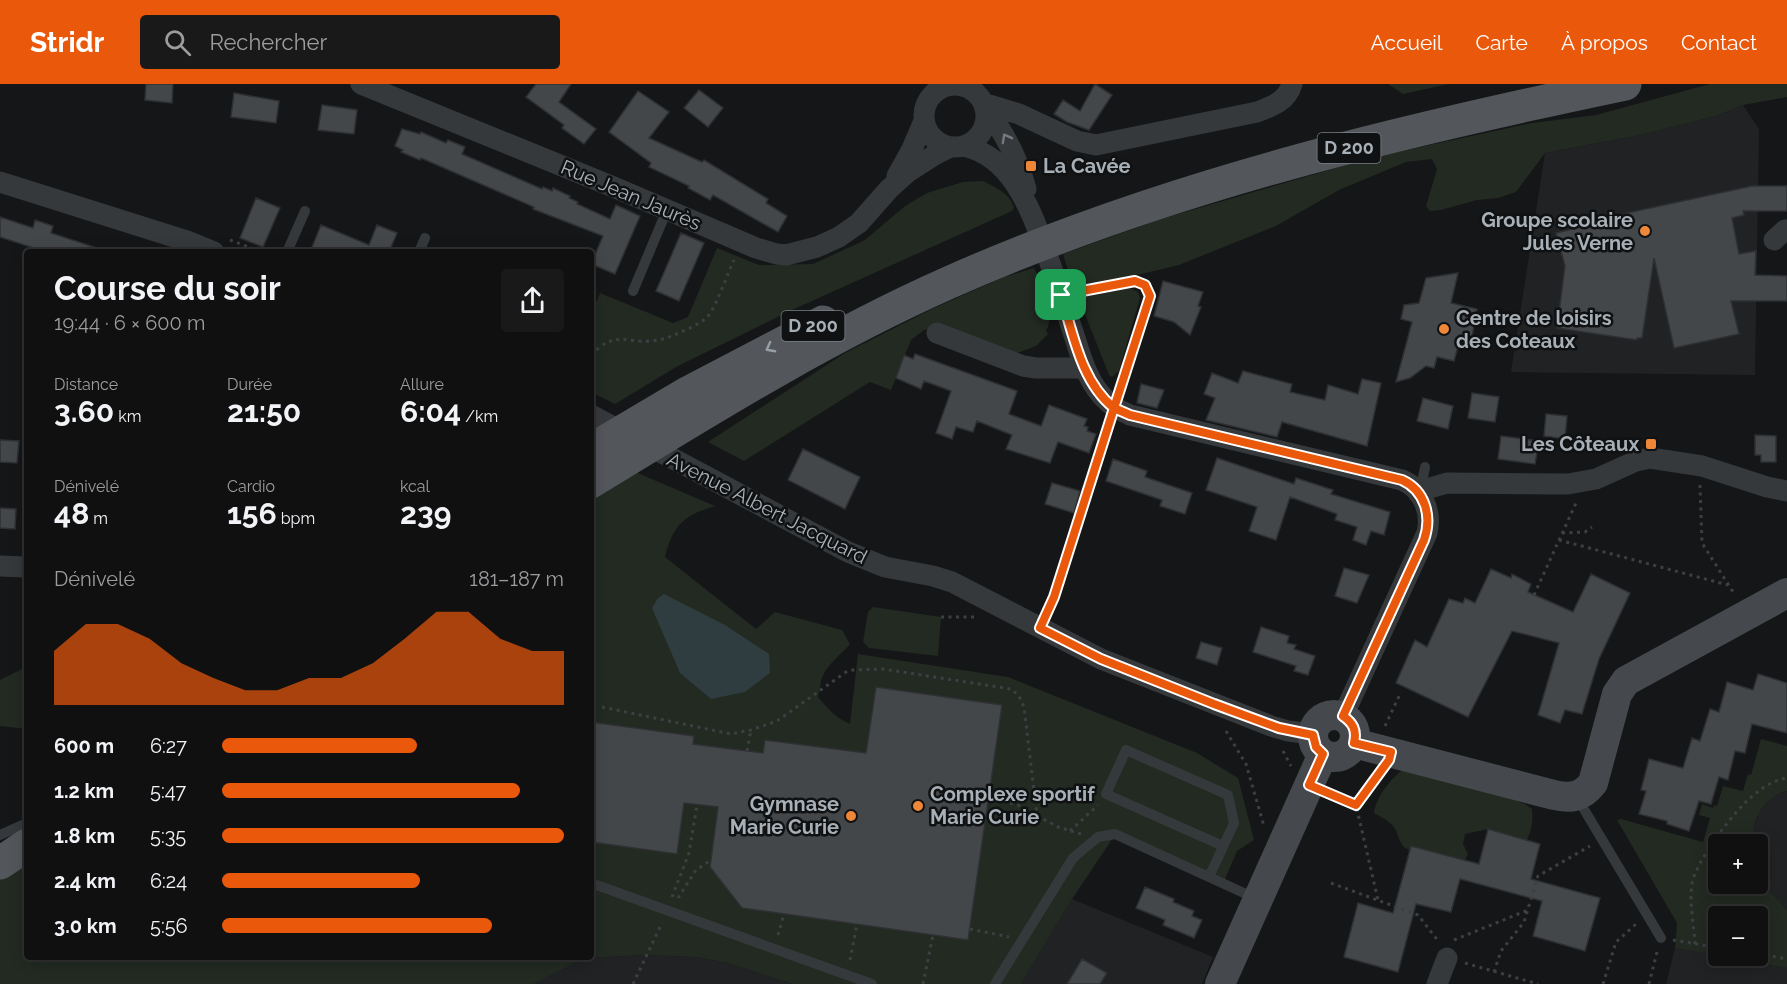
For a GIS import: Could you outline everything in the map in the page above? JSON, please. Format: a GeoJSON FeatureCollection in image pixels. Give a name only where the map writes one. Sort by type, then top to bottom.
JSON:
{"type":"FeatureCollection","features":[{"type":"Feature","properties":{"kind":"main road","name":"D 200"},"geometry":{"type":"LineString","coordinates":[[594,448],[656,411],[788,339],[1179,178],[1398,117],[1542,84]]}},
{"type":"Feature","properties":{"kind":"main road","name":"D 200"},"geometry":{"type":"LineString","coordinates":[[1076,221],[1464,119],[1625,84]]}},
{"type":"Feature","properties":{"kind":"main road","name":"D 200"},"geometry":{"type":"LineString","coordinates":[[594,480],[694,420],[976,261]]}},
{"type":"Feature","properties":{"kind":"main road"},"geometry":{"type":"LineString","coordinates":[[0,840],[24,825]]}},
{"type":"Feature","properties":{"kind":"main road"},"geometry":{"type":"LineString","coordinates":[[0,863],[24,847]]}},
{"type":"Feature","properties":{"kind":"street","name":"Rue Jean Jaurès"},"geometry":{"type":"LineString","coordinates":[[360,84],[777,255],[817,247],[850,231],[867,216],[889,189],[912,149],[925,114]]}},
{"type":"Feature","properties":{"kind":"street"},"geometry":{"type":"LineString","coordinates":[[920,84],[928,132],[933,138],[986,154],[1003,169],[1031,213]]}},
{"type":"Feature","properties":{"kind":"street"},"geometry":{"type":"LineString","coordinates":[[984,105],[1019,114],[1077,141],[1096,145],[1257,112],[1281,101],[1290,92],[1292,84]]}},
{"type":"Feature","properties":{"kind":"street"},"geometry":{"type":"LineString","coordinates":[[925,114],[933,94],[943,87],[963,86],[976,94],[1002,129],[1023,178],[1031,213],[1061,295],[1084,368],[1095,388],[1114,408],[1130,415],[1402,480],[1412,486],[1425,504],[1428,519],[1424,540],[1349,729],[1349,752],[1333,757],[1318,744],[1309,785],[1220,984]]}},
{"type":"Feature","properties":{"kind":"street"},"geometry":{"type":"LineString","coordinates":[[957,147],[974,141],[981,133],[985,122],[984,105]]}},
{"type":"Feature","properties":{"kind":"street","name":"Rue Jean Jaurès"},"geometry":{"type":"LineString","coordinates":[[889,189],[915,167],[957,147]]}},
{"type":"Feature","properties":{"kind":"street"},"geometry":{"type":"LineString","coordinates":[[0,182],[207,249]]}},
{"type":"Feature","properties":{"kind":"street"},"geometry":{"type":"LineString","coordinates":[[937,333],[1023,366],[1084,368]]}},
{"type":"Feature","properties":{"kind":"street","name":"Avenue Albert Jacquard"},"geometry":{"type":"LineString","coordinates":[[594,417],[848,552],[885,567],[952,582],[1101,659],[1318,744]]}},
{"type":"Feature","properties":{"kind":"street"},"geometry":{"type":"LineString","coordinates":[[1419,494],[1447,483],[1568,484],[1586,482],[1636,461],[1650,458],[1702,466],[1767,487],[1787,491]]}},
{"type":"Feature","properties":{"kind":"street"},"geometry":{"type":"LineString","coordinates":[[0,566],[24,567]]}},
{"type":"Feature","properties":{"kind":"street"},"geometry":{"type":"LineString","coordinates":[[1349,729],[1391,752],[1554,795],[1583,794],[1593,783],[1617,694],[1626,681],[1787,593]]}},
{"type":"Feature","properties":{"kind":"street"},"geometry":{"type":"LineString","coordinates":[[1437,984],[1444,952]]}},
{"type":"Feature","properties":{"kind":"lane"},"geometry":{"type":"LineString","coordinates":[[633,291],[667,210]]}},
{"type":"Feature","properties":{"kind":"lane"},"geometry":{"type":"LineString","coordinates":[[288,249],[305,211]]}},
{"type":"Feature","properties":{"kind":"lane"},"geometry":{"type":"LineString","coordinates":[[420,249],[425,238]]}},
{"type":"Feature","properties":{"kind":"lane"},"geometry":{"type":"LineString","coordinates":[[1061,295],[1135,281],[1145,285],[1150,296],[1114,408]]}},
{"type":"Feature","properties":{"kind":"lane"},"geometry":{"type":"LineString","coordinates":[[1419,494],[1425,467]]}},
{"type":"Feature","properties":{"kind":"lane"},"geometry":{"type":"LineString","coordinates":[[1209,877],[1234,823],[1228,795],[1126,750],[1106,794],[1223,846]]}},
{"type":"Feature","properties":{"kind":"lane"},"geometry":{"type":"LineString","coordinates":[[1576,796],[1661,938]]}},
{"type":"Feature","properties":{"kind":"lane"},"geometry":{"type":"LineString","coordinates":[[0,836],[24,824]]}},
{"type":"Feature","properties":{"kind":"lane"},"geometry":{"type":"LineString","coordinates":[[995,984],[1073,858],[1098,837],[1115,834],[1257,899]]}},
{"type":"Feature","properties":{"kind":"lane"},"geometry":{"type":"LineString","coordinates":[[594,884],[872,984]]}},
{"type":"Feature","properties":{"kind":"path"},"geometry":{"type":"LineString","coordinates":[[594,352],[604,344],[616,339],[648,341],[664,339],[701,322],[709,315],[742,242]]}},
{"type":"Feature","properties":{"kind":"path"},"geometry":{"type":"LineString","coordinates":[[1040,628],[1054,597],[1114,408]]}},
{"type":"Feature","properties":{"kind":"path"},"geometry":{"type":"LineString","coordinates":[[1702,466],[1699,496],[1702,543],[1737,598],[1744,616]]}},
{"type":"Feature","properties":{"kind":"path"},"geometry":{"type":"LineString","coordinates":[[1534,595],[1577,501]]}},
{"type":"Feature","properties":{"kind":"path"},"geometry":{"type":"LineString","coordinates":[[1562,533],[1585,532],[1592,527]]}},
{"type":"Feature","properties":{"kind":"path"},"geometry":{"type":"LineString","coordinates":[[1559,540],[1728,585]]}},
{"type":"Feature","properties":{"kind":"path"},"geometry":{"type":"LineString","coordinates":[[602,707],[732,734],[777,721],[846,672],[853,670],[884,669],[1011,689],[1019,696],[1024,707],[1038,816]]}},
{"type":"Feature","properties":{"kind":"path"},"geometry":{"type":"LineString","coordinates":[[1378,900],[1356,805],[1389,760],[1394,742],[1380,736],[1401,692]]}},
{"type":"Feature","properties":{"kind":"path"},"geometry":{"type":"LineString","coordinates":[[747,751],[751,730]]}},
{"type":"Feature","properties":{"kind":"path"},"geometry":{"type":"LineString","coordinates":[[1226,731],[1246,764],[1266,830]]}},
{"type":"Feature","properties":{"kind":"path"},"geometry":{"type":"LineString","coordinates":[[1282,749],[1298,780],[1356,805]]}},
{"type":"Feature","properties":{"kind":"path"},"geometry":{"type":"LineString","coordinates":[[1695,944],[1692,885],[1696,870],[1732,818],[1752,796],[1777,779],[1787,778]]}},
{"type":"Feature","properties":{"kind":"path"},"geometry":{"type":"LineString","coordinates":[[1070,831],[1095,810],[1106,794]]}},
{"type":"Feature","properties":{"kind":"path"},"geometry":{"type":"LineString","coordinates":[[988,799],[1016,804],[1058,827],[1098,837]]}},
{"type":"Feature","properties":{"kind":"path"},"geometry":{"type":"LineString","coordinates":[[633,984],[659,932],[689,854],[698,805]]}},
{"type":"Feature","properties":{"kind":"path"},"geometry":{"type":"LineString","coordinates":[[1494,972],[1501,951],[1524,922],[1538,876],[1602,839]]}},
{"type":"Feature","properties":{"kind":"path"},"geometry":{"type":"LineString","coordinates":[[668,911],[696,870],[711,860]]}},
{"type":"Feature","properties":{"kind":"path"},"geometry":{"type":"LineString","coordinates":[[1330,883],[1418,915],[1444,952],[1494,972],[1538,984]]}},
{"type":"Feature","properties":{"kind":"path"},"geometry":{"type":"LineString","coordinates":[[1444,952],[1528,910]]}},
{"type":"Feature","properties":{"kind":"path"},"geometry":{"type":"LineString","coordinates":[[774,949],[784,914]]}},
{"type":"Feature","properties":{"kind":"path"},"geometry":{"type":"LineString","coordinates":[[1603,984],[1616,942],[1646,914]]}},
{"type":"Feature","properties":{"kind":"path"},"geometry":{"type":"LineString","coordinates":[[847,975],[857,924]]}},
{"type":"Feature","properties":{"kind":"path"},"geometry":{"type":"LineString","coordinates":[[970,929],[1023,939]]}},
{"type":"Feature","properties":{"kind":"path"},"geometry":{"type":"LineString","coordinates":[[923,984],[933,934]]}},
{"type":"Feature","properties":{"kind":"path"},"geometry":{"type":"LineString","coordinates":[[1649,984],[1661,938],[1708,946]]}},
{"type":"Feature","properties":{"kind":"path"},"geometry":{"type":"LineString","coordinates":[[1768,956],[1787,959]]}},
{"type":"Feature","properties":{"kind":"shaded area"},"geometry":{"type":"Polygon","coordinates":[[[1388,84],[1449,84],[1403,94],[1388,84]]]}},
{"type":"Feature","properties":{"kind":"shaded area"},"geometry":{"type":"Polygon","coordinates":[[[1710,84],[1787,84],[1787,97],[1743,105],[1716,116],[1645,134],[1545,153],[1516,192],[1498,198],[1477,200],[1430,211],[1426,206],[1437,169],[1432,159],[1406,162],[1339,190],[1276,226],[1179,265],[1080,285],[1071,276],[1063,254],[1161,219],[1374,157],[1532,123],[1596,115],[1710,84]]]}},
{"type":"Feature","properties":{"kind":"shaded area","name":"Groupe scolaire Jules Verne"},"geometry":{"type":"Polygon","coordinates":[[[1743,105],[1759,129],[1755,375],[1511,372],[1545,153],[1645,134],[1716,116],[1743,105]]]}},
{"type":"Feature","properties":{"kind":"shaded area"},"geometry":{"type":"Polygon","coordinates":[[[983,181],[1006,195],[1014,208],[1012,211],[792,310],[678,366],[615,404],[594,394],[594,308],[600,293],[673,323],[688,317],[717,248],[759,265],[813,264],[865,240],[905,206],[927,193],[963,182],[983,181]]]}},
{"type":"Feature","properties":{"kind":"shaded area"},"geometry":{"type":"Polygon","coordinates":[[[1034,268],[1050,307],[1046,331],[1048,334],[1036,346],[1015,354],[939,326],[924,330],[911,340],[891,390],[870,382],[744,461],[708,442],[845,353],[932,309],[1004,277],[1034,268]]]}},
{"type":"Feature","properties":{"kind":"shaded area"},"geometry":{"type":"Polygon","coordinates":[[[1130,288],[1138,292],[1140,298],[1119,371],[1112,377],[1109,375],[1081,304],[1085,297],[1130,288]]]}},
{"type":"Feature","properties":{"kind":"shaded area","name":"Complexe sportif Marie Curie"},"geometry":{"type":"Polygon","coordinates":[[[633,471],[715,506],[695,513],[681,523],[672,537],[665,557],[756,629],[775,612],[842,630],[850,644],[824,673],[818,697],[840,719],[850,724],[858,654],[1008,677],[1197,753],[1238,778],[1254,840],[1237,851],[1223,884],[1115,835],[1072,899],[1021,984],[793,984],[727,963],[695,957],[646,955],[594,958],[594,495],[633,471]]]}},
{"type":"Feature","properties":{"kind":"shaded area"},"geometry":{"type":"Polygon","coordinates":[[[664,594],[725,625],[769,654],[770,673],[745,692],[711,699],[680,673],[652,608],[658,598],[664,594]]]}},
{"type":"Feature","properties":{"kind":"shaded area"},"geometry":{"type":"Polygon","coordinates":[[[873,607],[941,617],[938,656],[869,648],[863,642],[868,612],[873,607]]]}},
{"type":"Feature","properties":{"kind":"shaded area"},"geometry":{"type":"Polygon","coordinates":[[[24,668],[24,729],[0,726],[0,680],[24,668]]]}},
{"type":"Feature","properties":{"kind":"shaded area"},"geometry":{"type":"Polygon","coordinates":[[[1761,739],[1787,746],[1787,791],[1765,804],[1760,811],[1753,834],[1708,834],[1708,894],[1768,894],[1768,889],[1787,910],[1787,968],[1768,965],[1768,906],[1708,906],[1708,954],[1675,948],[1677,923],[1617,820],[1621,819],[1703,842],[1710,818],[1699,815],[1702,804],[1713,808],[1714,805],[1717,806],[1723,786],[1743,791],[1748,774],[1751,775],[1761,739]]]}},
{"type":"Feature","properties":{"kind":"shaded area"},"geometry":{"type":"Polygon","coordinates":[[[1404,769],[1504,796],[1525,804],[1532,809],[1531,829],[1527,840],[1488,829],[1465,834],[1463,844],[1468,854],[1465,860],[1411,846],[1410,850],[1406,848],[1401,843],[1394,827],[1374,813],[1385,788],[1404,769]]]}},
{"type":"Feature","properties":{"kind":"shaded area"},"geometry":{"type":"Polygon","coordinates":[[[1787,791],[1787,910],[1768,889],[1768,834],[1752,834],[1759,813],[1772,797],[1787,791]]]}},
{"type":"Feature","properties":{"kind":"shaded area","name":"Complexe sportif Marie Curie"},"geometry":{"type":"Polygon","coordinates":[[[24,860],[24,960],[581,960],[534,984],[0,984],[0,875],[24,860]]]}},
{"type":"Feature","properties":{"kind":"shaded area"},"geometry":{"type":"Polygon","coordinates":[[[1072,899],[1213,957],[1202,984],[1021,984],[1072,899]]]}},
{"type":"Feature","properties":{"kind":"shaded area"},"geometry":{"type":"Polygon","coordinates":[[[1675,948],[1708,954],[1708,966],[1768,965],[1787,968],[1787,984],[1666,984],[1675,948]]]}},
{"type":"Feature","properties":{"kind":"shaded area"},"geometry":{"type":"Polygon","coordinates":[[[646,955],[695,957],[727,963],[793,984],[534,984],[581,960],[594,960],[594,958],[646,955]]]}},
{"type":"Feature","properties":{"kind":"building"},"geometry":{"type":"Polygon","coordinates":[[[146,84],[173,84],[172,103],[145,100],[146,84]]]}},
{"type":"Feature","properties":{"kind":"building"},"geometry":{"type":"Polygon","coordinates":[[[536,84],[571,84],[559,102],[596,129],[584,144],[562,128],[564,125],[526,97],[536,84]]]}},
{"type":"Feature","properties":{"kind":"building"},"geometry":{"type":"Polygon","coordinates":[[[1095,84],[1112,95],[1089,130],[1067,122],[1054,114],[1063,100],[1080,111],[1095,84]]]}},
{"type":"Feature","properties":{"kind":"building"},"geometry":{"type":"Polygon","coordinates":[[[699,90],[723,108],[708,127],[684,108],[699,90]]]}},
{"type":"Feature","properties":{"kind":"building"},"geometry":{"type":"Polygon","coordinates":[[[638,91],[669,112],[649,138],[702,162],[704,160],[768,199],[766,203],[787,216],[778,232],[713,195],[710,200],[688,188],[689,186],[649,167],[651,163],[609,132],[638,91]]]}},
{"type":"Feature","properties":{"kind":"building"},"geometry":{"type":"Polygon","coordinates":[[[234,93],[279,101],[276,123],[231,117],[234,93]]]}},
{"type":"Feature","properties":{"kind":"building"},"geometry":{"type":"Polygon","coordinates":[[[322,105],[357,110],[354,134],[318,130],[322,105]]]}},
{"type":"Feature","properties":{"kind":"building"},"geometry":{"type":"Polygon","coordinates":[[[402,129],[420,134],[421,132],[446,143],[448,140],[465,147],[462,154],[542,189],[543,187],[552,191],[553,188],[570,196],[569,198],[578,202],[577,204],[610,219],[616,205],[640,216],[615,274],[594,265],[594,257],[603,236],[533,209],[534,207],[421,158],[420,160],[401,152],[403,150],[395,146],[402,129]]]}},
{"type":"Feature","properties":{"kind":"building"},"geometry":{"type":"Polygon","coordinates":[[[1752,186],[1787,186],[1787,211],[1743,211],[1744,215],[1732,218],[1739,254],[1756,251],[1755,275],[1787,276],[1787,301],[1731,301],[1739,334],[1674,348],[1654,258],[1642,338],[1637,338],[1637,340],[1557,328],[1565,266],[1556,233],[1614,219],[1613,216],[1752,186]]]}},
{"type":"Feature","properties":{"kind":"building"},"geometry":{"type":"Polygon","coordinates":[[[256,198],[280,208],[263,247],[240,238],[256,198]]]}},
{"type":"Feature","properties":{"kind":"building"},"geometry":{"type":"Polygon","coordinates":[[[0,217],[33,228],[35,220],[53,226],[51,233],[100,249],[37,249],[0,237],[0,217]]]}},
{"type":"Feature","properties":{"kind":"building"},"geometry":{"type":"Polygon","coordinates":[[[321,225],[369,245],[377,225],[397,233],[390,249],[311,249],[321,225]]]}},
{"type":"Feature","properties":{"kind":"building"},"geometry":{"type":"Polygon","coordinates":[[[681,233],[704,243],[679,301],[656,291],[681,233]]]}},
{"type":"Feature","properties":{"kind":"building","name":"Centre de loisirs des Coteaux"},"geometry":{"type":"Polygon","coordinates":[[[1458,273],[1451,303],[1477,309],[1472,337],[1461,335],[1454,361],[1437,357],[1434,368],[1426,366],[1410,378],[1396,382],[1412,322],[1401,319],[1404,305],[1419,303],[1426,278],[1458,273]]]}},
{"type":"Feature","properties":{"kind":"building"},"geometry":{"type":"Polygon","coordinates":[[[1163,281],[1203,292],[1198,306],[1201,307],[1190,335],[1174,322],[1154,316],[1163,281]]]}},
{"type":"Feature","properties":{"kind":"building"},"geometry":{"type":"Polygon","coordinates":[[[915,354],[1017,391],[1009,414],[1041,426],[1049,405],[1087,419],[1084,426],[1088,427],[1087,431],[1096,434],[1089,453],[1058,442],[1050,463],[1006,449],[1012,435],[977,421],[973,432],[956,427],[952,439],[936,433],[951,391],[924,381],[921,389],[896,378],[904,355],[913,359],[915,354]]]}},
{"type":"Feature","properties":{"kind":"building"},"geometry":{"type":"Polygon","coordinates":[[[1243,371],[1292,384],[1290,392],[1325,400],[1328,385],[1358,394],[1362,379],[1381,383],[1367,446],[1282,422],[1277,437],[1206,420],[1215,398],[1204,394],[1212,373],[1238,383],[1243,371]]]}},
{"type":"Feature","properties":{"kind":"building"},"geometry":{"type":"Polygon","coordinates":[[[1141,384],[1164,390],[1157,408],[1137,403],[1141,384]]]}},
{"type":"Feature","properties":{"kind":"building"},"geometry":{"type":"Polygon","coordinates":[[[1472,393],[1499,397],[1495,422],[1468,418],[1472,393]]]}},
{"type":"Feature","properties":{"kind":"building"},"geometry":{"type":"Polygon","coordinates":[[[1423,398],[1453,406],[1448,429],[1417,421],[1423,398]]]}},
{"type":"Feature","properties":{"kind":"building"},"geometry":{"type":"Polygon","coordinates":[[[1546,414],[1567,416],[1565,439],[1544,436],[1546,414]]]}},
{"type":"Feature","properties":{"kind":"building"},"geometry":{"type":"Polygon","coordinates":[[[1755,435],[1776,436],[1776,462],[1761,462],[1761,455],[1755,455],[1755,435]]]}},
{"type":"Feature","properties":{"kind":"building"},"geometry":{"type":"Polygon","coordinates":[[[1501,436],[1539,441],[1535,464],[1498,459],[1501,436]]]}},
{"type":"Feature","properties":{"kind":"building"},"geometry":{"type":"Polygon","coordinates":[[[0,440],[19,441],[17,463],[0,462],[0,440]]]}},
{"type":"Feature","properties":{"kind":"building"},"geometry":{"type":"Polygon","coordinates":[[[803,449],[860,477],[845,509],[788,480],[803,449]]]}},
{"type":"Feature","properties":{"kind":"building"},"geometry":{"type":"Polygon","coordinates":[[[1217,458],[1294,484],[1296,478],[1333,490],[1331,494],[1390,512],[1384,535],[1371,531],[1366,545],[1353,540],[1357,527],[1335,520],[1337,514],[1290,497],[1276,540],[1249,531],[1257,507],[1206,490],[1217,458]]]}},
{"type":"Feature","properties":{"kind":"building"},"geometry":{"type":"Polygon","coordinates":[[[1113,459],[1147,471],[1145,477],[1192,493],[1185,514],[1160,506],[1162,500],[1106,481],[1113,459]]]}},
{"type":"Feature","properties":{"kind":"building"},"geometry":{"type":"Polygon","coordinates":[[[1052,483],[1080,491],[1074,513],[1045,504],[1052,483]]]}},
{"type":"Feature","properties":{"kind":"building"},"geometry":{"type":"Polygon","coordinates":[[[0,508],[16,509],[15,529],[0,528],[0,508]]]}},
{"type":"Feature","properties":{"kind":"building"},"geometry":{"type":"Polygon","coordinates":[[[1344,568],[1369,575],[1357,603],[1335,596],[1344,568]]]}},
{"type":"Feature","properties":{"kind":"building"},"geometry":{"type":"Polygon","coordinates":[[[1491,569],[1511,578],[1512,574],[1531,584],[1528,592],[1573,612],[1591,574],[1630,593],[1599,659],[1582,714],[1565,710],[1560,723],[1538,715],[1559,643],[1512,631],[1468,717],[1396,683],[1415,640],[1427,647],[1449,599],[1463,603],[1465,598],[1475,603],[1491,569]]]}},
{"type":"Feature","properties":{"kind":"building"},"geometry":{"type":"Polygon","coordinates":[[[1261,627],[1289,636],[1287,643],[1296,645],[1294,649],[1315,656],[1308,675],[1294,671],[1296,666],[1253,652],[1261,627]]]}},
{"type":"Feature","properties":{"kind":"building"},"geometry":{"type":"Polygon","coordinates":[[[1201,642],[1222,648],[1217,665],[1196,658],[1201,642]]]}},
{"type":"Feature","properties":{"kind":"building"},"geometry":{"type":"Polygon","coordinates":[[[1758,674],[1787,683],[1787,733],[1752,724],[1745,753],[1735,751],[1728,780],[1719,777],[1711,804],[1699,801],[1689,831],[1667,824],[1667,821],[1639,814],[1646,791],[1641,790],[1649,759],[1683,768],[1692,738],[1700,741],[1710,709],[1719,712],[1727,682],[1753,690],[1758,674]]]}},
{"type":"Feature","properties":{"kind":"building","name":"Gymnase Marie Curie"},"geometry":{"type":"Polygon","coordinates":[[[876,687],[1002,705],[968,940],[742,908],[710,867],[718,807],[684,803],[677,854],[594,842],[594,722],[694,736],[693,744],[763,753],[765,740],[866,753],[876,687]]]}},
{"type":"Feature","properties":{"kind":"building"},"geometry":{"type":"Polygon","coordinates":[[[1488,829],[1540,844],[1531,879],[1600,898],[1585,951],[1533,936],[1542,901],[1460,879],[1451,912],[1416,904],[1398,972],[1344,957],[1358,903],[1393,913],[1411,846],[1479,864],[1488,829]]]}},
{"type":"Feature","properties":{"kind":"building"},"geometry":{"type":"Polygon","coordinates":[[[1145,887],[1174,899],[1173,902],[1194,911],[1192,916],[1202,920],[1194,938],[1163,925],[1165,920],[1136,908],[1145,887]]]}},
{"type":"Feature","properties":{"kind":"building"},"geometry":{"type":"Polygon","coordinates":[[[1082,959],[1107,973],[1100,984],[1067,984],[1082,959]]]}},
{"type":"Feature","properties":{"kind":"place","name":"La Cavée"},"geometry":{"type":"Point","coordinates":[1031,166]}},
{"type":"Feature","properties":{"kind":"place","name":"Groupe scolaire Jules Verne"},"geometry":{"type":"Point","coordinates":[1645,231]}},
{"type":"Feature","properties":{"kind":"place","name":"Centre de loisirs des Coteaux"},"geometry":{"type":"Point","coordinates":[1444,329]}},
{"type":"Feature","properties":{"kind":"place","name":"Les Côteaux"},"geometry":{"type":"Point","coordinates":[1651,444]}},
{"type":"Feature","properties":{"kind":"place","name":"Complexe sportif Marie Curie"},"geometry":{"type":"Point","coordinates":[918,806]}},
{"type":"Feature","properties":{"kind":"place","name":"Gymnase Marie Curie"},"geometry":{"type":"Point","coordinates":[851,816]}},
{"type":"Feature","properties":{"kind":"route"},"geometry":{"type":"LineString","coordinates":[[1061,295],[1084,368],[1095,388],[1114,408],[1054,597],[1040,628],[1101,659],[1214,704],[1288,731],[1313,735],[1316,747],[1323,754],[1309,785],[1356,805],[1389,760],[1391,752],[1354,743],[1356,736],[1353,726],[1343,716],[1424,540],[1428,519],[1423,500],[1412,486],[1402,480],[1130,415],[1114,408],[1150,296],[1145,285],[1135,281],[1061,295]]}}]}
